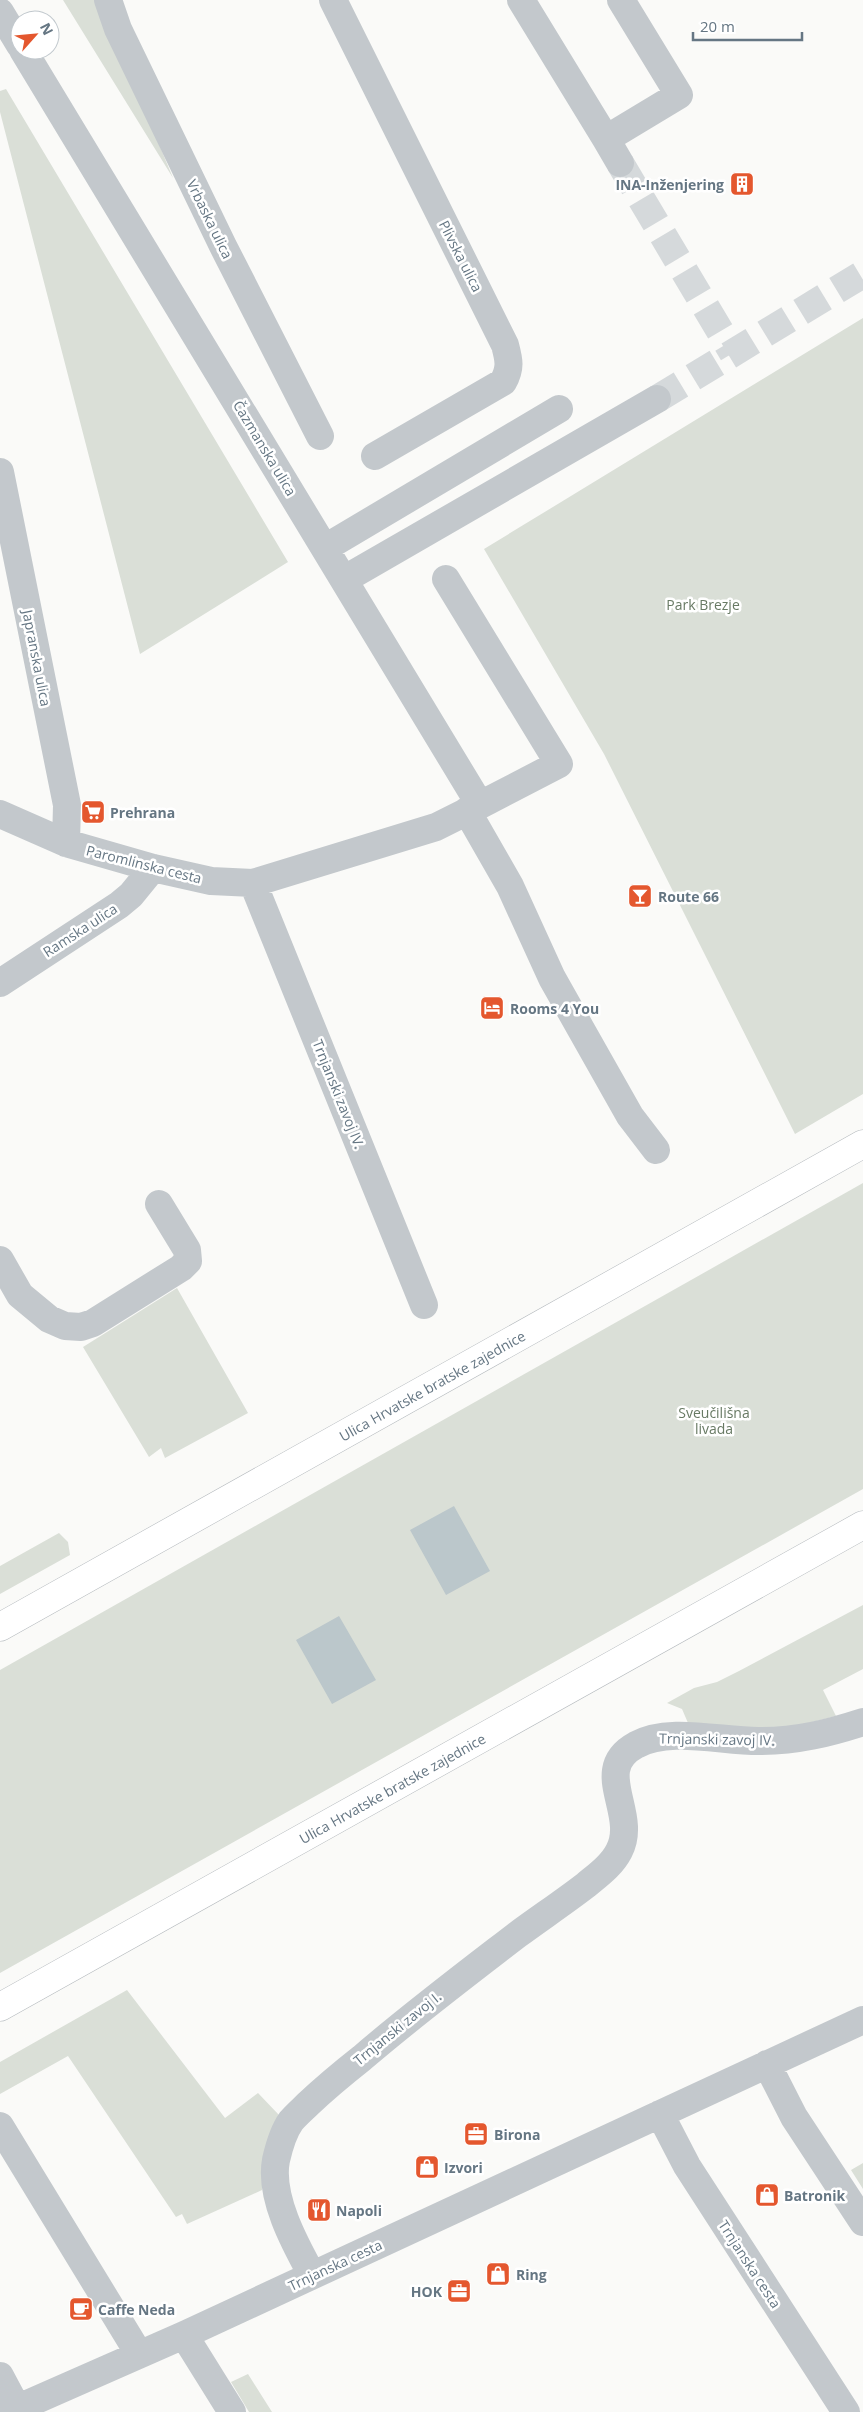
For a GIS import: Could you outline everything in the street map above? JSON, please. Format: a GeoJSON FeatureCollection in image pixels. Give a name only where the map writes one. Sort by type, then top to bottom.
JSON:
{"type":"FeatureCollection","features":[{"type":"Feature","properties":{"kind":"main road","name":"Ulica Hrvatske bratske zajednice"},"geometry":{"type":"LineString","coordinates":[[0,1627],[863,1144]]}},
{"type":"Feature","properties":{"kind":"main road","name":"Ulica Hrvatske bratske zajednice"},"geometry":{"type":"LineString","coordinates":[[0,2007],[863,1525]]}},
{"type":"Feature","properties":{"kind":"street","name":"Vrbaska ulica"},"geometry":{"type":"LineString","coordinates":[[108,0],[118,29],[223,246],[320,436]]}},
{"type":"Feature","properties":{"kind":"street","name":"Plivska ulica"},"geometry":{"type":"LineString","coordinates":[[333,0],[505,345],[510,362],[503,382],[376,456]]}},
{"type":"Feature","properties":{"kind":"street"},"geometry":{"type":"LineString","coordinates":[[521,0],[620,162]]}},
{"type":"Feature","properties":{"kind":"street"},"geometry":{"type":"LineString","coordinates":[[606,139],[679,95],[621,0]]}},
{"type":"Feature","properties":{"kind":"street"},"geometry":{"type":"LineString","coordinates":[[0,12],[10,28]]}},
{"type":"Feature","properties":{"kind":"street","name":"Čazmanska ulica"},"geometry":{"type":"LineString","coordinates":[[29,60],[345,579],[473,808],[552,978],[630,1116],[656,1150]]}},
{"type":"Feature","properties":{"kind":"street"},"geometry":{"type":"LineString","coordinates":[[345,579],[657,399]]}},
{"type":"Feature","properties":{"kind":"street"},"geometry":{"type":"LineString","coordinates":[[325,548],[559,409]]}},
{"type":"Feature","properties":{"kind":"street","name":"Japranska ulica"},"geometry":{"type":"LineString","coordinates":[[0,472],[67,805],[66,843]]}},
{"type":"Feature","properties":{"kind":"street"},"geometry":{"type":"LineString","coordinates":[[446,579],[559,764],[473,808]]}},
{"type":"Feature","properties":{"kind":"street","name":"Paromlinska cesta"},"geometry":{"type":"LineString","coordinates":[[0,814],[66,843],[152,868],[211,881],[253,882],[436,827],[473,808]]}},
{"type":"Feature","properties":{"kind":"street","name":"Ramska ulica"},"geometry":{"type":"LineString","coordinates":[[0,983],[119,905],[132,895],[152,868]]}},
{"type":"Feature","properties":{"kind":"street","name":"Trnjanski zavoj IV."},"geometry":{"type":"LineString","coordinates":[[253,882],[424,1305]]}},
{"type":"Feature","properties":{"kind":"street"},"geometry":{"type":"LineString","coordinates":[[1,1264],[20,1295],[49,1319],[64,1326],[80,1327],[93,1323],[181,1268],[188,1261],[187,1250],[159,1204]]}},
{"type":"Feature","properties":{"kind":"street","name":"Trnjanski zavoj IV."},"geometry":{"type":"LineString","coordinates":[[624,1830],[622,1805],[614,1780],[616,1762],[623,1753],[638,1743],[656,1736],[763,1741],[817,1736],[863,1722]]}},
{"type":"Feature","properties":{"kind":"street","name":"Trnjanski zavoj I."},"geometry":{"type":"LineString","coordinates":[[312,2276],[285,2220],[277,2187],[275,2163],[282,2139],[292,2120],[330,2084],[429,2002],[601,1872],[620,1850],[624,1830]]}},
{"type":"Feature","properties":{"kind":"street","name":"Trnjanska cesta"},"geometry":{"type":"LineString","coordinates":[[13,2410],[184,2335],[863,2020]]}},
{"type":"Feature","properties":{"kind":"street"},"geometry":{"type":"LineString","coordinates":[[767,2064],[794,2117],[863,2222]]}},
{"type":"Feature","properties":{"kind":"street","name":"Trnjanska cesta"},"geometry":{"type":"LineString","coordinates":[[660,2114],[687,2166],[846,2412]]}},
{"type":"Feature","properties":{"kind":"street"},"geometry":{"type":"LineString","coordinates":[[0,2126],[139,2354]]}},
{"type":"Feature","properties":{"kind":"street"},"geometry":{"type":"LineString","coordinates":[[184,2335],[232,2412]]}},
{"type":"Feature","properties":{"kind":"street"},"geometry":{"type":"LineString","coordinates":[[0,2376],[13,2410]]}},
{"type":"Feature","properties":{"kind":"green space"},"geometry":{"type":"Polygon","coordinates":[[[63,0],[99,0],[173,178],[63,0]]]}},
{"type":"Feature","properties":{"kind":"green space"},"geometry":{"type":"Polygon","coordinates":[[[6,89],[288,562],[140,654],[0,112],[0,91],[6,89]]]}},
{"type":"Feature","properties":{"kind":"green space","name":"Park Brezje"},"geometry":{"type":"Polygon","coordinates":[[[863,318],[863,1094],[795,1134],[604,754],[484,549],[863,318]]]}},
{"type":"Feature","properties":{"kind":"green space","name":"Sveučilišna livada"},"geometry":{"type":"Polygon","coordinates":[[[863,1183],[863,1489],[0,1973],[0,1670],[863,1183]]]}},
{"type":"Feature","properties":{"kind":"green space"},"geometry":{"type":"Polygon","coordinates":[[[177,1288],[248,1413],[165,1458],[161,1448],[149,1457],[83,1347],[177,1288]]]}},
{"type":"Feature","properties":{"kind":"green space"},"geometry":{"type":"Polygon","coordinates":[[[59,1533],[68,1542],[70,1555],[0,1594],[0,1566],[59,1533]]]}},
{"type":"Feature","properties":{"kind":"green space"},"geometry":{"type":"Polygon","coordinates":[[[863,1605],[863,1669],[823,1690],[836,1716],[781,1730],[688,1723],[682,1709],[667,1703],[694,1688],[717,1682],[739,1671],[863,1605]]]}},
{"type":"Feature","properties":{"kind":"green space"},"geometry":{"type":"Polygon","coordinates":[[[127,1990],[225,2118],[258,2093],[279,2115],[263,2160],[262,2190],[187,2224],[182,2214],[176,2217],[68,2056],[0,2094],[0,2062],[127,1990]]]}},
{"type":"Feature","properties":{"kind":"green space"},"geometry":{"type":"Polygon","coordinates":[[[863,2163],[863,2189],[851,2170],[863,2163]]]}},
{"type":"Feature","properties":{"kind":"green space"},"geometry":{"type":"Polygon","coordinates":[[[248,2374],[272,2412],[249,2412],[231,2382],[248,2374]]]}},
{"type":"Feature","properties":{"kind":"shaded area"},"geometry":{"type":"Polygon","coordinates":[[[454,1506],[490,1571],[446,1595],[410,1530],[454,1506]]]}},
{"type":"Feature","properties":{"kind":"shaded area"},"geometry":{"type":"Polygon","coordinates":[[[339,1616],[376,1680],[332,1704],[296,1640],[339,1616]]]}},
{"type":"Feature","properties":{"kind":"tunnel"},"geometry":{"type":"LineString","coordinates":[[620,163],[733,353]]}},
{"type":"Feature","properties":{"kind":"tunnel"},"geometry":{"type":"LineString","coordinates":[[657,399],[863,274]]}},
{"type":"Feature","properties":{"kind":"place","name":"INA-Inženjering"},"geometry":{"type":"Point","coordinates":[742,184]}},
{"type":"Feature","properties":{"kind":"place","name":"Prehrana"},"geometry":{"type":"Point","coordinates":[93,812]}},
{"type":"Feature","properties":{"kind":"place","name":"Route 66"},"geometry":{"type":"Point","coordinates":[640,896]}},
{"type":"Feature","properties":{"kind":"place","name":"Rooms 4 You"},"geometry":{"type":"Point","coordinates":[492,1008]}},
{"type":"Feature","properties":{"kind":"place","name":"Birona"},"geometry":{"type":"Point","coordinates":[476,2134]}},
{"type":"Feature","properties":{"kind":"place","name":"Izvori"},"geometry":{"type":"Point","coordinates":[427,2167]}},
{"type":"Feature","properties":{"kind":"place","name":"Batronik"},"geometry":{"type":"Point","coordinates":[767,2195]}},
{"type":"Feature","properties":{"kind":"place","name":"Napoli"},"geometry":{"type":"Point","coordinates":[319,2210]}},
{"type":"Feature","properties":{"kind":"place","name":"Ring"},"geometry":{"type":"Point","coordinates":[498,2274]}},
{"type":"Feature","properties":{"kind":"place","name":"HOK"},"geometry":{"type":"Point","coordinates":[459,2291]}},
{"type":"Feature","properties":{"kind":"place","name":"Caffe Neda"},"geometry":{"type":"Point","coordinates":[81,2309]}}]}
